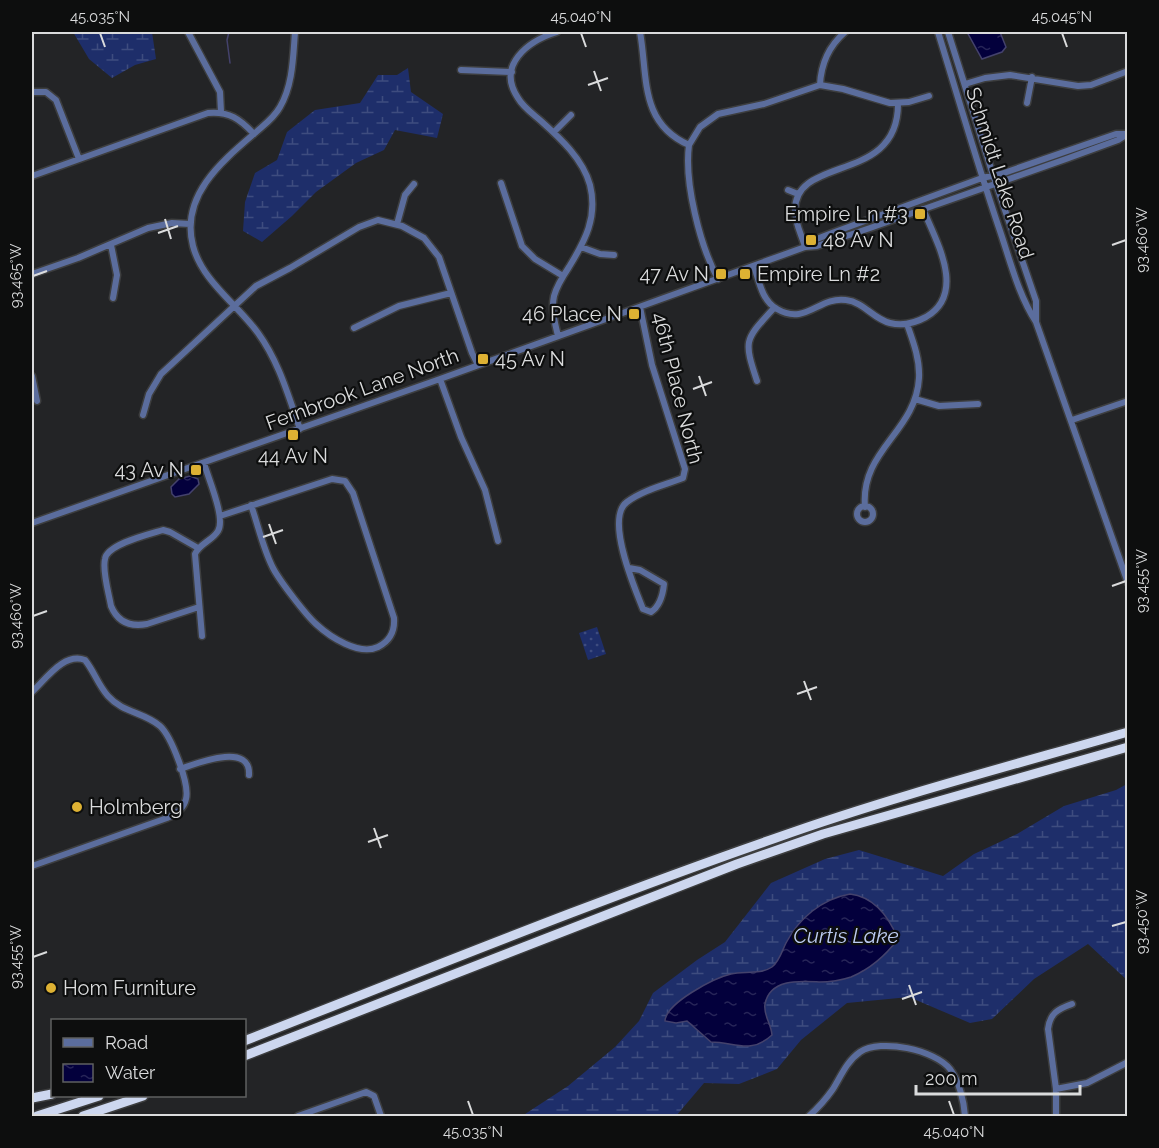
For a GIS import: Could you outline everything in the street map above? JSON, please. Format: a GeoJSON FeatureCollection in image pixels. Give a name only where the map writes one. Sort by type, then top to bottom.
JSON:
{"type":"FeatureCollection","features":[{"type":"Feature","properties":{"kind":"highway"},"geometry":{"type":"LineString","coordinates":[[246,1040],[651,882],[778,837],[860,810],[1128,732]]}},
{"type":"Feature","properties":{"kind":"highway"},"geometry":{"type":"LineString","coordinates":[[246,1055],[737,864],[823,834],[1128,747]]}},
{"type":"Feature","properties":{"kind":"highway"},"geometry":{"type":"LineString","coordinates":[[32,1098],[51,1095]]}},
{"type":"Feature","properties":{"kind":"highway"},"geometry":{"type":"LineString","coordinates":[[37,1116],[93,1097]]}},
{"type":"Feature","properties":{"kind":"highway"},"geometry":{"type":"LineString","coordinates":[[83,1116],[138,1097]]}},
{"type":"Feature","properties":{"kind":"highway"},"geometry":{"type":"LineString","coordinates":[[95,1116],[138,1097]]}},
{"type":"Feature","properties":{"kind":"street"},"geometry":{"type":"LineString","coordinates":[[188,32],[219,92],[221,112]]}},
{"type":"Feature","properties":{"kind":"street"},"geometry":{"type":"LineString","coordinates":[[295,32],[293,65],[285,96],[275,115],[207,178],[194,203],[190,224],[192,243],[202,269],[235,304],[268,347],[282,376],[300,429]]}},
{"type":"Feature","properties":{"kind":"street"},"geometry":{"type":"LineString","coordinates":[[557,32],[542,36],[523,50],[517,57],[512,72],[512,84],[518,99],[554,132],[578,160],[590,184],[593,210],[587,235],[558,285],[553,306],[558,336]]}},
{"type":"Feature","properties":{"kind":"street"},"geometry":{"type":"LineString","coordinates":[[640,32],[647,92],[652,110],[672,136],[689,145]]}},
{"type":"Feature","properties":{"kind":"street"},"geometry":{"type":"LineString","coordinates":[[819,85],[829,49],[845,32]]}},
{"type":"Feature","properties":{"kind":"street","name":"Schmidt Lake Road"},"geometry":{"type":"LineString","coordinates":[[938,32],[985,187],[1026,305],[1036,322],[1072,420],[1128,583]]}},
{"type":"Feature","properties":{"kind":"street","name":"Schmidt Lake Road"},"geometry":{"type":"LineString","coordinates":[[948,32],[1036,301],[1036,322]]}},
{"type":"Feature","properties":{"kind":"street"},"geometry":{"type":"LineString","coordinates":[[461,70],[512,72]]}},
{"type":"Feature","properties":{"kind":"street"},"geometry":{"type":"LineString","coordinates":[[965,84],[1003,75],[1032,77],[1065,85],[1091,85],[1128,71]]}},
{"type":"Feature","properties":{"kind":"street"},"geometry":{"type":"LineString","coordinates":[[1028,103],[1032,77]]}},
{"type":"Feature","properties":{"kind":"street"},"geometry":{"type":"LineString","coordinates":[[718,279],[709,260],[687,171],[689,145],[700,127],[717,114],[765,104],[819,85],[843,89],[883,102],[898,103],[929,96]]}},
{"type":"Feature","properties":{"kind":"street"},"geometry":{"type":"LineString","coordinates":[[32,92],[46,92],[56,99],[79,159]]}},
{"type":"Feature","properties":{"kind":"street"},"geometry":{"type":"LineString","coordinates":[[805,247],[795,213],[798,194],[810,181],[860,162],[879,150],[892,134],[896,124],[898,103]]}},
{"type":"Feature","properties":{"kind":"street"},"geometry":{"type":"LineString","coordinates":[[32,176],[201,115],[221,112],[237,118],[254,134]]}},
{"type":"Feature","properties":{"kind":"street"},"geometry":{"type":"LineString","coordinates":[[554,132],[571,115]]}},
{"type":"Feature","properties":{"kind":"street","name":"Fernbrook Lane North"},"geometry":{"type":"LineString","coordinates":[[805,247],[809,242],[832,233],[982,178],[1116,134],[1127,134]]}},
{"type":"Feature","properties":{"kind":"street","name":"Fernbrook Lane North"},"geometry":{"type":"LineString","coordinates":[[32,523],[805,247],[817,246],[1108,144],[1127,134]]}},
{"type":"Feature","properties":{"kind":"street"},"geometry":{"type":"LineString","coordinates":[[501,183],[522,246],[536,259],[563,276]]}},
{"type":"Feature","properties":{"kind":"street"},"geometry":{"type":"LineString","coordinates":[[397,224],[405,195],[414,184]]}},
{"type":"Feature","properties":{"kind":"street"},"geometry":{"type":"LineString","coordinates":[[788,190],[798,194]]}},
{"type":"Feature","properties":{"kind":"street"},"geometry":{"type":"LineString","coordinates":[[753,266],[763,294],[774,308],[787,313],[800,315],[826,302],[844,299],[861,304],[880,320],[908,324],[925,318],[933,312],[944,297],[946,288],[944,261],[923,209]]}},
{"type":"Feature","properties":{"kind":"street"},"geometry":{"type":"LineString","coordinates":[[142,415],[149,394],[160,374],[256,286],[359,227],[378,220],[397,224],[424,238],[440,257],[478,365]]}},
{"type":"Feature","properties":{"kind":"street"},"geometry":{"type":"LineString","coordinates":[[32,274],[159,225],[190,224]]}},
{"type":"Feature","properties":{"kind":"street"},"geometry":{"type":"LineString","coordinates":[[111,245],[117,274],[113,298]]}},
{"type":"Feature","properties":{"kind":"street"},"geometry":{"type":"LineString","coordinates":[[581,247],[600,254],[614,255]]}},
{"type":"Feature","properties":{"kind":"street"},"geometry":{"type":"LineString","coordinates":[[354,328],[399,306],[451,293]]}},
{"type":"Feature","properties":{"kind":"street","name":"46th Place North"},"geometry":{"type":"LineString","coordinates":[[629,568],[619,536],[617,521],[620,510],[626,503],[641,494],[683,478],[685,470],[652,365],[640,307]]}},
{"type":"Feature","properties":{"kind":"street"},"geometry":{"type":"LineString","coordinates":[[757,381],[748,354],[748,343],[753,332],[774,308]]}},
{"type":"Feature","properties":{"kind":"street"},"geometry":{"type":"LineString","coordinates":[[865,507],[866,487],[875,460],[882,448],[901,427],[915,399],[919,376],[918,363],[908,324]]}},
{"type":"Feature","properties":{"kind":"street"},"geometry":{"type":"LineString","coordinates":[[32,376],[36,401]]}},
{"type":"Feature","properties":{"kind":"street"},"geometry":{"type":"LineString","coordinates":[[440,379],[461,437],[485,490],[498,541]]}},
{"type":"Feature","properties":{"kind":"street"},"geometry":{"type":"LineString","coordinates":[[915,399],[939,406],[978,404]]}},
{"type":"Feature","properties":{"kind":"street"},"geometry":{"type":"LineString","coordinates":[[1072,420],[1128,400]]}},
{"type":"Feature","properties":{"kind":"street"},"geometry":{"type":"LineString","coordinates":[[202,636],[194,560],[198,548],[217,533],[221,522],[204,463]]}},
{"type":"Feature","properties":{"kind":"street"},"geometry":{"type":"LineString","coordinates":[[220,516],[332,479],[345,481],[353,493],[394,618],[392,636],[386,642],[370,650],[360,650],[351,647],[316,624],[271,564],[251,506]]}},
{"type":"Feature","properties":{"kind":"street"},"geometry":{"type":"LineString","coordinates":[[198,548],[163,530],[115,547],[107,553],[104,562],[111,606],[114,613],[124,622],[139,626],[199,608]]}},
{"type":"Feature","properties":{"kind":"street"},"geometry":{"type":"LineString","coordinates":[[629,568],[640,570],[664,584],[663,594],[656,609],[651,612],[643,609],[629,568]]}},
{"type":"Feature","properties":{"kind":"street"},"geometry":{"type":"LineString","coordinates":[[32,692],[61,665],[73,658],[79,658],[88,665],[116,703],[124,709],[154,721],[161,727],[171,743],[187,793],[183,806],[172,816],[32,866]]}},
{"type":"Feature","properties":{"kind":"street"},"geometry":{"type":"LineString","coordinates":[[180,769],[212,758],[229,756],[245,762],[250,769],[249,775]]}},
{"type":"Feature","properties":{"kind":"street"},"geometry":{"type":"LineString","coordinates":[[1056,1116],[1056,1089],[1048,1029],[1049,1020],[1058,1009],[1072,1004]]}},
{"type":"Feature","properties":{"kind":"street"},"geometry":{"type":"LineString","coordinates":[[808,1116],[825,1100],[852,1059],[864,1049],[874,1047],[903,1047],[939,1059],[951,1070],[964,1106],[965,1116]]}},
{"type":"Feature","properties":{"kind":"street"},"geometry":{"type":"LineString","coordinates":[[1056,1089],[1087,1083],[1128,1062]]}},
{"type":"Feature","properties":{"kind":"street"},"geometry":{"type":"LineString","coordinates":[[298,1116],[366,1092],[374,1096],[381,1116]]}},
{"type":"Feature","properties":{"kind":"green space"},"geometry":{"type":"Polygon","coordinates":[[[73,32],[152,32],[156,59],[135,65],[112,78],[89,59],[73,32]]]}},
{"type":"Feature","properties":{"kind":"green space"},"geometry":{"type":"Polygon","coordinates":[[[408,68],[411,92],[443,114],[437,138],[395,130],[384,150],[356,163],[316,192],[262,242],[243,231],[245,202],[255,173],[277,160],[287,132],[315,110],[360,103],[378,75],[397,75],[408,68]]]}},
{"type":"Feature","properties":{"kind":"green space"},"geometry":{"type":"Polygon","coordinates":[[[597,627],[606,654],[588,660],[579,633],[597,627]]]}},
{"type":"Feature","properties":{"kind":"green space"},"geometry":{"type":"Polygon","coordinates":[[[1127,784],[1127,980],[1088,944],[1034,979],[992,1019],[970,1023],[909,997],[847,1003],[801,1040],[777,1069],[739,1084],[704,1083],[676,1116],[522,1116],[568,1086],[615,1047],[639,1021],[653,993],[725,942],[771,883],[825,859],[859,850],[943,876],[974,854],[1017,834],[1064,806],[1116,790],[1127,784]]]}},
{"type":"Feature","properties":{"kind":"water"},"geometry":{"type":"Polygon","coordinates":[[[967,32],[1000,32],[1006,47],[1002,52],[982,59],[967,32]]]}},
{"type":"Feature","properties":{"kind":"water"},"geometry":{"type":"Polygon","coordinates":[[[190,476],[198,479],[199,484],[189,494],[175,497],[171,487],[179,479],[190,476]]]}},
{"type":"Feature","properties":{"kind":"water","name":"Curtis Lake"},"geometry":{"type":"Polygon","coordinates":[[[850,894],[866,899],[880,909],[898,939],[877,961],[851,977],[827,982],[787,983],[773,989],[765,1004],[772,1035],[764,1041],[749,1046],[711,1042],[687,1021],[676,1023],[665,1021],[673,1007],[703,986],[731,974],[757,972],[772,967],[791,934],[812,911],[830,900],[850,894]]]}},
{"type":"Feature","properties":{"kind":"waterway"},"geometry":{"type":"LineString","coordinates":[[229,32],[227,40],[230,63]]}},
{"type":"Feature","properties":{"kind":"place","name":"Empire Ln #3"},"geometry":{"type":"Point","coordinates":[920,214]}},
{"type":"Feature","properties":{"kind":"place","name":"48 Av N"},"geometry":{"type":"Point","coordinates":[811,240]}},
{"type":"Feature","properties":{"kind":"place","name":"47 Av N"},"geometry":{"type":"Point","coordinates":[721,274]}},
{"type":"Feature","properties":{"kind":"place","name":"Empire Ln #2"},"geometry":{"type":"Point","coordinates":[745,274]}},
{"type":"Feature","properties":{"kind":"place","name":"46 Place N"},"geometry":{"type":"Point","coordinates":[634,314]}},
{"type":"Feature","properties":{"kind":"place","name":"45 Av N"},"geometry":{"type":"Point","coordinates":[483,359]}},
{"type":"Feature","properties":{"kind":"place","name":"44 Av N"},"geometry":{"type":"Point","coordinates":[293,435]}},
{"type":"Feature","properties":{"kind":"place","name":"43 Av N"},"geometry":{"type":"Point","coordinates":[196,470]}},
{"type":"Feature","properties":{"kind":"place","name":"Holmberg"},"geometry":{"type":"Point","coordinates":[77,807]}},
{"type":"Feature","properties":{"kind":"place","name":"Hom Furniture"},"geometry":{"type":"Point","coordinates":[51,988]}}]}
